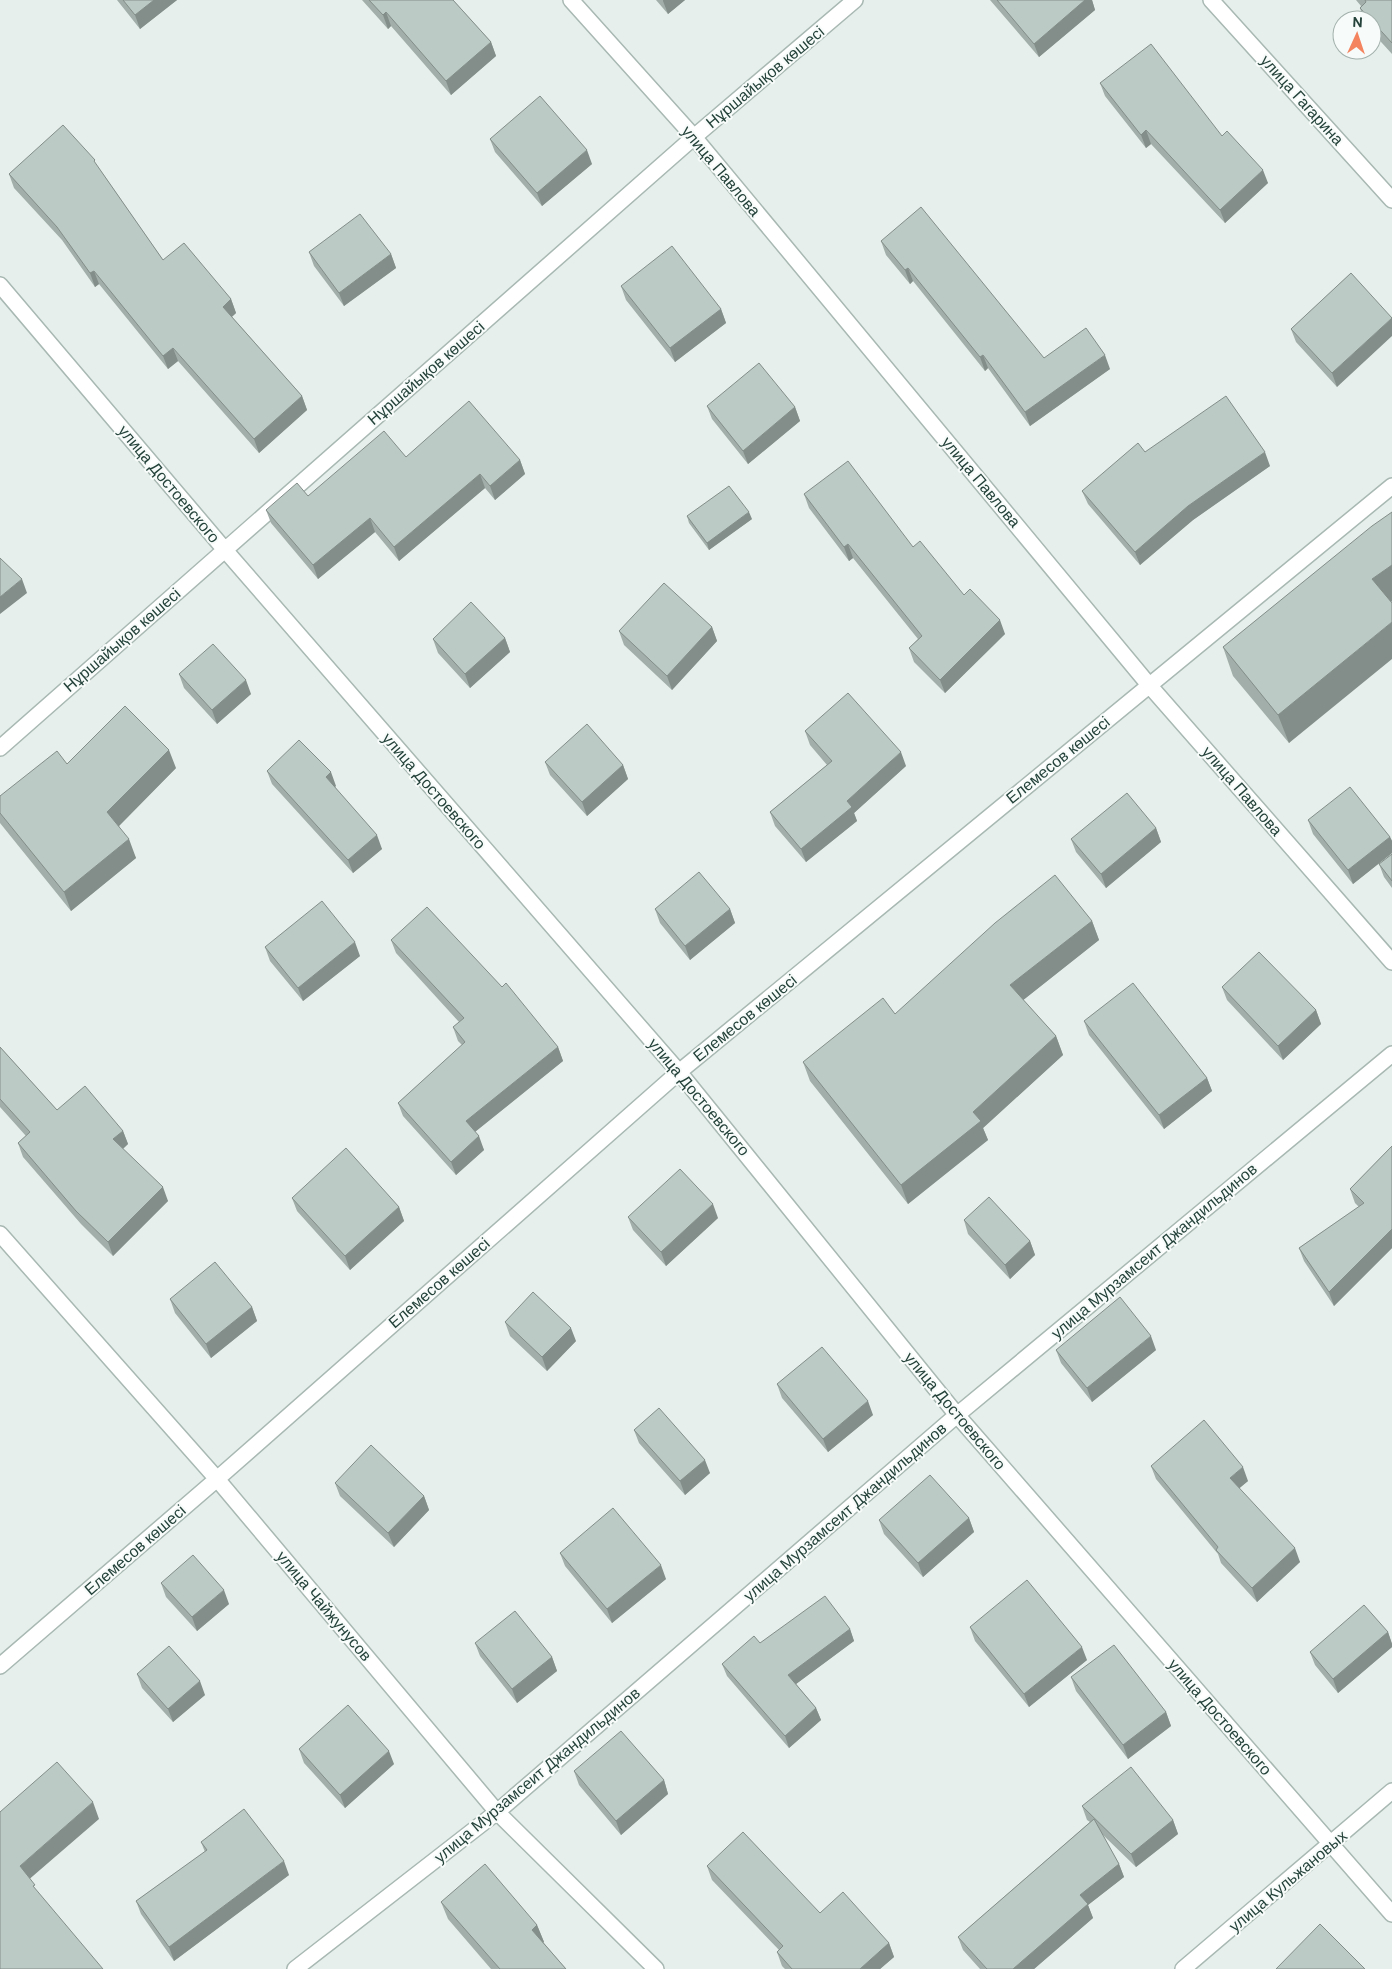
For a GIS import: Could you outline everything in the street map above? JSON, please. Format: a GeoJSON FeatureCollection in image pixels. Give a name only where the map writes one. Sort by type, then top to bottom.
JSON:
{"type":"FeatureCollection","features":[{"type":"Feature","properties":{"kind":"street","name":"улица Павлова"},"geometry":{"type":"LineString","coordinates":[[571,0],[694,137],[1150,685],[1392,962]]}},
{"type":"Feature","properties":{"kind":"street","name":"Нұршайықов көшесі"},"geometry":{"type":"LineString","coordinates":[[0,748],[694,137],[855,0]]}},
{"type":"Feature","properties":{"kind":"street","name":"улица Гагарина"},"geometry":{"type":"LineString","coordinates":[[1211,0],[1392,200]]}},
{"type":"Feature","properties":{"kind":"street","name":"улица Достоевского"},"geometry":{"type":"LineString","coordinates":[[0,285],[225,550],[679,1072],[957,1416],[1392,1914]]}},
{"type":"Feature","properties":{"kind":"street","name":"Елемесов көшесі"},"geometry":{"type":"LineString","coordinates":[[0,1666],[217,1479],[679,1072],[1392,486]]}},
{"type":"Feature","properties":{"kind":"street","name":"улица Мурзамсеит Джандильдинов"},"geometry":{"type":"LineString","coordinates":[[296,1969],[497,1812],[957,1416],[1392,1054]]}},
{"type":"Feature","properties":{"kind":"street","name":"улица Чайжунусов"},"geometry":{"type":"LineString","coordinates":[[0,1234],[217,1479],[497,1812],[656,1969]]}},
{"type":"Feature","properties":{"kind":"street","name":"улица Кульжановых"},"geometry":{"type":"LineString","coordinates":[[1183,1969],[1392,1792]]}},
{"type":"Feature","properties":{"kind":"building"},"geometry":{"type":"Polygon","coordinates":[[[123,0],[154,0],[135,15],[123,0]]]}},
{"type":"Feature","properties":{"kind":"building"},"geometry":{"type":"Polygon","coordinates":[[[369,0],[453,0],[491,42],[446,81],[386,12],[383,15],[369,0]]]}},
{"type":"Feature","properties":{"kind":"building"},"geometry":{"type":"Polygon","coordinates":[[[997,0],[1085,0],[1034,44],[997,0]]]}},
{"type":"Feature","properties":{"kind":"building"},"geometry":{"type":"Polygon","coordinates":[[[1365,0],[1392,0],[1392,43],[1382,32],[1382,10],[1362,10],[1360,8],[1366,2],[1365,0]]]}},
{"type":"Feature","properties":{"kind":"building"},"geometry":{"type":"Polygon","coordinates":[[[1151,44],[1222,136],[1227,131],[1263,170],[1220,210],[1146,130],[1141,135],[1100,83],[1151,44]]]}},
{"type":"Feature","properties":{"kind":"building"},"geometry":{"type":"Polygon","coordinates":[[[540,96],[587,150],[537,193],[490,139],[540,96]]]}},
{"type":"Feature","properties":{"kind":"building"},"geometry":{"type":"Polygon","coordinates":[[[63,125],[95,160],[163,260],[184,243],[231,299],[223,307],[302,396],[254,439],[173,348],[163,356],[94,271],[90,273],[57,227],[9,174],[63,125]]]}},
{"type":"Feature","properties":{"kind":"building"},"geometry":{"type":"Polygon","coordinates":[[[921,207],[1044,358],[1086,328],[1105,355],[1025,412],[983,355],[980,357],[908,268],[905,270],[881,241],[921,207]]]}},
{"type":"Feature","properties":{"kind":"building"},"geometry":{"type":"Polygon","coordinates":[[[360,214],[391,254],[339,293],[309,252],[360,214]]]}},
{"type":"Feature","properties":{"kind":"building"},"geometry":{"type":"Polygon","coordinates":[[[672,246],[721,309],[670,348],[621,286],[672,246]]]}},
{"type":"Feature","properties":{"kind":"building"},"geometry":{"type":"Polygon","coordinates":[[[1351,273],[1392,318],[1332,373],[1291,329],[1351,273]]]}},
{"type":"Feature","properties":{"kind":"building"},"geometry":{"type":"Polygon","coordinates":[[[759,363],[795,407],[743,451],[707,406],[759,363]]]}},
{"type":"Feature","properties":{"kind":"building"},"geometry":{"type":"Polygon","coordinates":[[[1226,396],[1265,452],[1188,506],[1135,552],[1082,491],[1138,443],[1145,452],[1226,396]]]}},
{"type":"Feature","properties":{"kind":"building"},"geometry":{"type":"Polygon","coordinates":[[[469,401],[520,460],[490,486],[480,474],[394,547],[370,518],[313,565],[266,510],[297,483],[308,496],[384,431],[406,457],[469,401]]]}},
{"type":"Feature","properties":{"kind":"building"},"geometry":{"type":"Polygon","coordinates":[[[848,461],[913,547],[920,541],[964,595],[970,589],[1000,620],[940,680],[909,648],[922,636],[848,544],[844,547],[804,494],[848,461]]]}},
{"type":"Feature","properties":{"kind":"building"},"geometry":{"type":"Polygon","coordinates":[[[729,486],[749,512],[707,543],[687,516],[729,486]]]}},
{"type":"Feature","properties":{"kind":"building"},"geometry":{"type":"Polygon","coordinates":[[[1392,512],[1392,565],[1372,579],[1392,603],[1392,622],[1278,715],[1223,647],[1372,526],[1392,512]]]}},
{"type":"Feature","properties":{"kind":"building"},"geometry":{"type":"Polygon","coordinates":[[[0,558],[22,579],[0,597],[0,558]]]}},
{"type":"Feature","properties":{"kind":"building"},"geometry":{"type":"Polygon","coordinates":[[[664,583],[712,627],[667,676],[619,631],[664,583]]]}},
{"type":"Feature","properties":{"kind":"building"},"geometry":{"type":"Polygon","coordinates":[[[471,602],[505,638],[465,674],[433,639],[471,602]]]}},
{"type":"Feature","properties":{"kind":"building"},"geometry":{"type":"Polygon","coordinates":[[[213,644],[246,680],[212,710],[179,674],[213,644]]]}},
{"type":"Feature","properties":{"kind":"building"},"geometry":{"type":"Polygon","coordinates":[[[848,693],[901,752],[847,801],[852,807],[801,849],[770,812],[832,761],[805,731],[848,693]]]}},
{"type":"Feature","properties":{"kind":"building"},"geometry":{"type":"Polygon","coordinates":[[[125,706],[169,750],[107,812],[129,839],[64,892],[0,813],[0,796],[57,751],[67,764],[125,706]]]}},
{"type":"Feature","properties":{"kind":"building"},"geometry":{"type":"Polygon","coordinates":[[[587,724],[623,765],[582,802],[545,762],[587,724]]]}},
{"type":"Feature","properties":{"kind":"building"},"geometry":{"type":"Polygon","coordinates":[[[299,740],[331,772],[326,777],[377,835],[348,860],[267,771],[299,740]]]}},
{"type":"Feature","properties":{"kind":"building"},"geometry":{"type":"Polygon","coordinates":[[[1350,787],[1390,837],[1348,870],[1308,820],[1350,787]]]}},
{"type":"Feature","properties":{"kind":"building"},"geometry":{"type":"Polygon","coordinates":[[[1127,793],[1156,828],[1101,874],[1071,839],[1127,793]]]}},
{"type":"Feature","properties":{"kind":"building"},"geometry":{"type":"Polygon","coordinates":[[[1392,854],[1392,881],[1379,864],[1392,854]]]}},
{"type":"Feature","properties":{"kind":"building"},"geometry":{"type":"Polygon","coordinates":[[[699,872],[730,909],[685,946],[655,909],[699,872]]]}},
{"type":"Feature","properties":{"kind":"building"},"geometry":{"type":"Polygon","coordinates":[[[1055,875],[1092,921],[1010,985],[1056,1036],[973,1112],[981,1121],[901,1185],[803,1062],[883,998],[895,1014],[995,923],[1055,875]]]}},
{"type":"Feature","properties":{"kind":"building"},"geometry":{"type":"Polygon","coordinates":[[[322,901],[355,942],[298,988],[265,947],[322,901]]]}},
{"type":"Feature","properties":{"kind":"building"},"geometry":{"type":"Polygon","coordinates":[[[427,907],[502,987],[506,983],[558,1047],[466,1121],[479,1136],[451,1162],[398,1103],[465,1042],[453,1027],[464,1018],[391,940],[427,907]]]}},
{"type":"Feature","properties":{"kind":"building"},"geometry":{"type":"Polygon","coordinates":[[[1259,952],[1316,1010],[1278,1046],[1222,987],[1259,952]]]}},
{"type":"Feature","properties":{"kind":"building"},"geometry":{"type":"Polygon","coordinates":[[[1133,983],[1207,1078],[1159,1115],[1084,1021],[1133,983]]]}},
{"type":"Feature","properties":{"kind":"building"},"geometry":{"type":"Polygon","coordinates":[[[0,1047],[57,1110],[85,1086],[123,1131],[113,1139],[163,1187],[108,1242],[76,1211],[18,1143],[30,1132],[0,1099],[0,1047]]]}},
{"type":"Feature","properties":{"kind":"building"},"geometry":{"type":"Polygon","coordinates":[[[1392,1146],[1392,1229],[1329,1292],[1299,1248],[1364,1203],[1350,1189],[1392,1146]]]}},
{"type":"Feature","properties":{"kind":"building"},"geometry":{"type":"Polygon","coordinates":[[[346,1148],[399,1207],[345,1256],[292,1198],[346,1148]]]}},
{"type":"Feature","properties":{"kind":"building"},"geometry":{"type":"Polygon","coordinates":[[[680,1169],[713,1204],[661,1252],[628,1217],[680,1169]]]}},
{"type":"Feature","properties":{"kind":"building"},"geometry":{"type":"Polygon","coordinates":[[[989,1197],[1030,1241],[1005,1265],[964,1220],[989,1197]]]}},
{"type":"Feature","properties":{"kind":"building"},"geometry":{"type":"Polygon","coordinates":[[[215,1262],[252,1307],[206,1344],[170,1299],[215,1262]]]}},
{"type":"Feature","properties":{"kind":"building"},"geometry":{"type":"Polygon","coordinates":[[[533,1292],[571,1328],[542,1357],[505,1322],[533,1292]]]}},
{"type":"Feature","properties":{"kind":"building"},"geometry":{"type":"Polygon","coordinates":[[[1120,1297],[1151,1336],[1087,1388],[1056,1350],[1120,1297]]]}},
{"type":"Feature","properties":{"kind":"building"},"geometry":{"type":"Polygon","coordinates":[[[822,1347],[868,1401],[823,1439],[777,1384],[822,1347]]]}},
{"type":"Feature","properties":{"kind":"building"},"geometry":{"type":"Polygon","coordinates":[[[659,1408],[705,1460],[680,1481],[634,1430],[659,1408]]]}},
{"type":"Feature","properties":{"kind":"building"},"geometry":{"type":"Polygon","coordinates":[[[1204,1420],[1243,1467],[1230,1478],[1295,1548],[1252,1588],[1216,1550],[1218,1547],[1151,1466],[1204,1420]]]}},
{"type":"Feature","properties":{"kind":"building"},"geometry":{"type":"Polygon","coordinates":[[[371,1445],[424,1496],[388,1533],[335,1483],[371,1445]]]}},
{"type":"Feature","properties":{"kind":"building"},"geometry":{"type":"Polygon","coordinates":[[[930,1475],[969,1518],[918,1563],[879,1520],[930,1475]]]}},
{"type":"Feature","properties":{"kind":"building"},"geometry":{"type":"Polygon","coordinates":[[[613,1508],[661,1565],[607,1609],[560,1553],[613,1508]]]}},
{"type":"Feature","properties":{"kind":"building"},"geometry":{"type":"Polygon","coordinates":[[[193,1555],[224,1590],[192,1617],[161,1583],[193,1555]]]}},
{"type":"Feature","properties":{"kind":"building"},"geometry":{"type":"Polygon","coordinates":[[[1027,1580],[1082,1647],[1024,1694],[970,1627],[1027,1580]]]}},
{"type":"Feature","properties":{"kind":"building"},"geometry":{"type":"Polygon","coordinates":[[[825,1596],[850,1629],[788,1675],[816,1708],[785,1736],[722,1664],[754,1636],[760,1643],[825,1596]]]}},
{"type":"Feature","properties":{"kind":"building"},"geometry":{"type":"Polygon","coordinates":[[[1364,1605],[1388,1632],[1333,1679],[1310,1652],[1364,1605]]]}},
{"type":"Feature","properties":{"kind":"building"},"geometry":{"type":"Polygon","coordinates":[[[515,1611],[552,1657],[512,1689],[475,1643],[515,1611]]]}},
{"type":"Feature","properties":{"kind":"building"},"geometry":{"type":"Polygon","coordinates":[[[1114,1645],[1166,1712],[1123,1745],[1071,1677],[1114,1645]]]}},
{"type":"Feature","properties":{"kind":"building"},"geometry":{"type":"Polygon","coordinates":[[[169,1646],[200,1681],[168,1709],[137,1674],[169,1646]]]}},
{"type":"Feature","properties":{"kind":"building"},"geometry":{"type":"Polygon","coordinates":[[[348,1705],[389,1751],[340,1795],[299,1749],[348,1705]]]}},
{"type":"Feature","properties":{"kind":"building"},"geometry":{"type":"Polygon","coordinates":[[[621,1731],[664,1780],[616,1821],[574,1771],[621,1731]]]}},
{"type":"Feature","properties":{"kind":"building"},"geometry":{"type":"Polygon","coordinates":[[[57,1762],[93,1802],[20,1866],[35,1885],[33,1886],[103,1969],[0,1969],[0,1812],[57,1762]]]}},
{"type":"Feature","properties":{"kind":"building"},"geometry":{"type":"Polygon","coordinates":[[[1131,1767],[1173,1820],[1131,1854],[1082,1806],[1131,1767]]]}},
{"type":"Feature","properties":{"kind":"building"},"geometry":{"type":"Polygon","coordinates":[[[244,1809],[284,1861],[169,1947],[136,1901],[207,1850],[201,1842],[244,1809]]]}},
{"type":"Feature","properties":{"kind":"building"},"geometry":{"type":"Polygon","coordinates":[[[1094,1819],[1119,1864],[1080,1895],[1088,1904],[1013,1969],[987,1969],[958,1937],[1094,1819]]]}},
{"type":"Feature","properties":{"kind":"building"},"geometry":{"type":"Polygon","coordinates":[[[743,1832],[820,1913],[843,1892],[889,1943],[860,1969],[792,1969],[777,1952],[783,1946],[707,1866],[743,1832]]]}},
{"type":"Feature","properties":{"kind":"building"},"geometry":{"type":"Polygon","coordinates":[[[485,1864],[537,1925],[532,1930],[566,1969],[500,1969],[441,1902],[485,1864]]]}},
{"type":"Feature","properties":{"kind":"building"},"geometry":{"type":"Polygon","coordinates":[[[1320,1924],[1365,1969],[1276,1969],[1320,1924]]]}}]}
